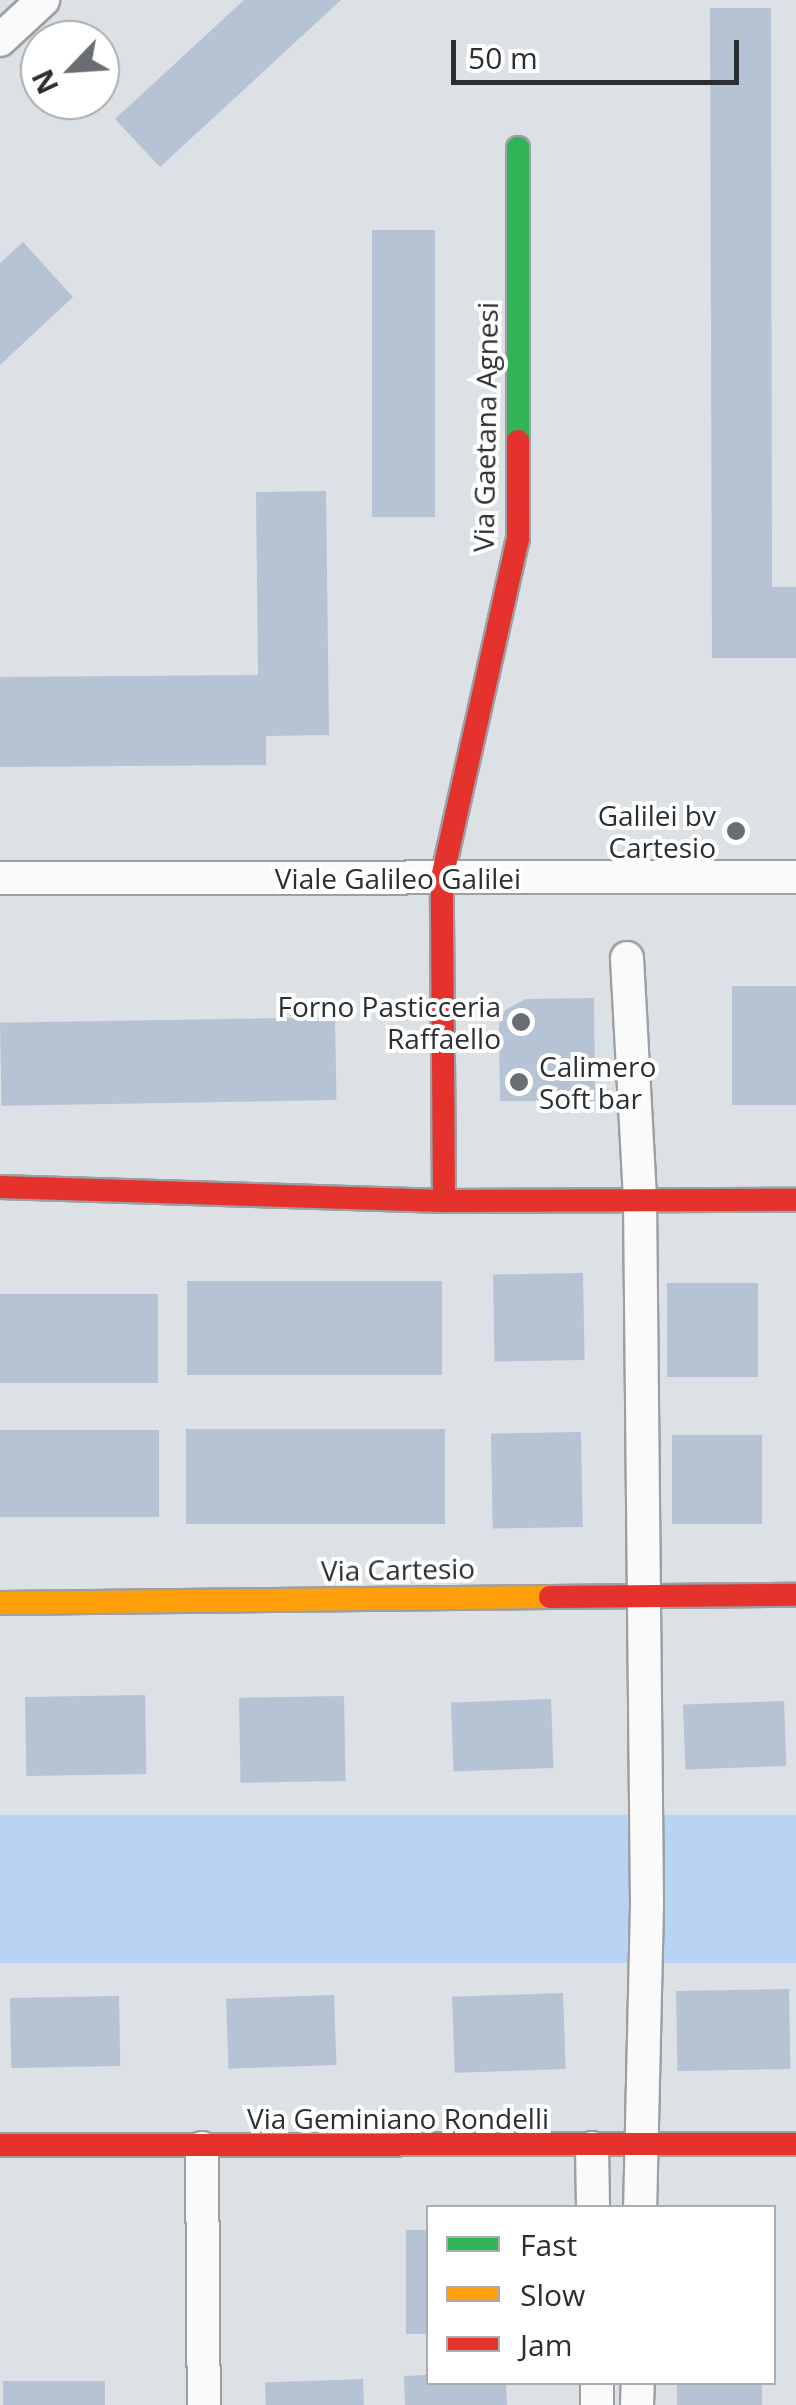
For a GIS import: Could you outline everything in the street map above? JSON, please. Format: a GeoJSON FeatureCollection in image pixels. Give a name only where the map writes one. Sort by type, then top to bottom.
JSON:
{"type":"FeatureCollection","features":[{"type":"Feature","properties":{"kind":"street"},"geometry":{"type":"LineString","coordinates":[[0,40],[43,0]]}},
{"type":"Feature","properties":{"kind":"street","name":"Via Gaetana Agnesi"},"geometry":{"type":"LineString","coordinates":[[442,878],[518,539],[518,148]]}},
{"type":"Feature","properties":{"kind":"street","name":"Viale Galileo Galilei"},"geometry":{"type":"LineString","coordinates":[[0,878],[796,877]]}},
{"type":"Feature","properties":{"kind":"street"},"geometry":{"type":"LineString","coordinates":[[442,878],[444,1201]]}},
{"type":"Feature","properties":{"kind":"street"},"geometry":{"type":"LineString","coordinates":[[627,958],[640,1200],[639,1596],[647,1905],[640,2205]]}},
{"type":"Feature","properties":{"kind":"street"},"geometry":{"type":"LineString","coordinates":[[0,1187],[444,1201],[796,1200]]}},
{"type":"Feature","properties":{"kind":"street","name":"Via Cartesio"},"geometry":{"type":"LineString","coordinates":[[0,1603],[796,1595]]}},
{"type":"Feature","properties":{"kind":"street","name":"Via Geminiano Rondelli"},"geometry":{"type":"LineString","coordinates":[[0,2145],[592,2148],[796,2144]]}},
{"type":"Feature","properties":{"kind":"street"},"geometry":{"type":"LineString","coordinates":[[202,2148],[204,2405]]}},
{"type":"Feature","properties":{"kind":"street"},"geometry":{"type":"LineString","coordinates":[[592,2148],[593,2205]]}},
{"type":"Feature","properties":{"kind":"shaded area"},"geometry":{"type":"Polygon","coordinates":[[[0,1815],[796,1815],[796,1963],[0,1963],[0,1815]]]}},
{"type":"Feature","properties":{"kind":"building"},"geometry":{"type":"Polygon","coordinates":[[[244,0],[341,0],[160,167],[116,120],[120,120],[120,114],[244,0]]]}},
{"type":"Feature","properties":{"kind":"building"},"geometry":{"type":"Polygon","coordinates":[[[710,8],[771,8],[772,587],[796,587],[796,658],[712,658],[710,8]]]}},
{"type":"Feature","properties":{"kind":"building"},"geometry":{"type":"Polygon","coordinates":[[[372,230],[435,230],[435,517],[372,517],[372,230]]]}},
{"type":"Feature","properties":{"kind":"building"},"geometry":{"type":"Polygon","coordinates":[[[23,242],[73,297],[0,365],[0,263],[23,242]]]}},
{"type":"Feature","properties":{"kind":"building"},"geometry":{"type":"Polygon","coordinates":[[[326,491],[329,735],[266,736],[266,765],[0,767],[0,677],[258,675],[256,492],[326,491]]]}},
{"type":"Feature","properties":{"kind":"building"},"geometry":{"type":"Polygon","coordinates":[[[732,986],[796,986],[796,1105],[732,1105],[732,986]]]}},
{"type":"Feature","properties":{"kind":"building"},"geometry":{"type":"Polygon","coordinates":[[[594,998],[595,1101],[500,1101],[499,1025],[505,1010],[526,999],[594,998]]]}},
{"type":"Feature","properties":{"kind":"building"},"geometry":{"type":"Polygon","coordinates":[[[335,1017],[336,1100],[1,1106],[0,1023],[335,1017]]]}},
{"type":"Feature","properties":{"kind":"building"},"geometry":{"type":"Polygon","coordinates":[[[583,1273],[585,1360],[495,1362],[493,1275],[583,1273]]]}},
{"type":"Feature","properties":{"kind":"building"},"geometry":{"type":"Polygon","coordinates":[[[187,1281],[442,1281],[442,1375],[187,1375],[187,1281]]]}},
{"type":"Feature","properties":{"kind":"building"},"geometry":{"type":"Polygon","coordinates":[[[667,1283],[758,1283],[758,1377],[667,1377],[667,1283]]]}},
{"type":"Feature","properties":{"kind":"building"},"geometry":{"type":"Polygon","coordinates":[[[0,1294],[158,1294],[158,1383],[0,1383],[0,1294]]]}},
{"type":"Feature","properties":{"kind":"building"},"geometry":{"type":"Polygon","coordinates":[[[186,1429],[445,1429],[445,1524],[186,1524],[186,1429]]]}},
{"type":"Feature","properties":{"kind":"building"},"geometry":{"type":"Polygon","coordinates":[[[0,1430],[159,1430],[159,1517],[0,1517],[0,1430]]]}},
{"type":"Feature","properties":{"kind":"building"},"geometry":{"type":"Polygon","coordinates":[[[581,1432],[583,1527],[493,1529],[491,1434],[581,1432]]]}},
{"type":"Feature","properties":{"kind":"building"},"geometry":{"type":"Polygon","coordinates":[[[672,1435],[762,1435],[762,1524],[672,1524],[672,1435]]]}},
{"type":"Feature","properties":{"kind":"building"},"geometry":{"type":"Polygon","coordinates":[[[145,1695],[146,1774],[26,1776],[25,1697],[145,1695]]]}},
{"type":"Feature","properties":{"kind":"building"},"geometry":{"type":"Polygon","coordinates":[[[344,1696],[345,1781],[240,1783],[239,1698],[344,1696]]]}},
{"type":"Feature","properties":{"kind":"building"},"geometry":{"type":"Polygon","coordinates":[[[551,1699],[553,1768],[453,1771],[451,1702],[551,1699]]]}},
{"type":"Feature","properties":{"kind":"building"},"geometry":{"type":"Polygon","coordinates":[[[784,1701],[786,1766],[685,1769],[683,1705],[784,1701]]]}},
{"type":"Feature","properties":{"kind":"building"},"geometry":{"type":"Polygon","coordinates":[[[789,1989],[790,2069],[677,2071],[676,1991],[789,1989]]]}},
{"type":"Feature","properties":{"kind":"building"},"geometry":{"type":"Polygon","coordinates":[[[563,1993],[566,2069],[455,2073],[452,1997],[563,1993]]]}},
{"type":"Feature","properties":{"kind":"building"},"geometry":{"type":"Polygon","coordinates":[[[334,1995],[336,2065],[229,2069],[226,1999],[334,1995]]]}},
{"type":"Feature","properties":{"kind":"building"},"geometry":{"type":"Polygon","coordinates":[[[119,1996],[120,2066],[11,2068],[10,1998],[119,1996]]]}},
{"type":"Feature","properties":{"kind":"building"},"geometry":{"type":"Polygon","coordinates":[[[406,2230],[426,2230],[426,2334],[406,2334],[406,2230]]]}},
{"type":"Feature","properties":{"kind":"building"},"geometry":{"type":"Polygon","coordinates":[[[426,2375],[426,2385],[506,2385],[507,2405],[405,2405],[404,2376],[426,2375]]]}},
{"type":"Feature","properties":{"kind":"building"},"geometry":{"type":"Polygon","coordinates":[[[363,2379],[364,2405],[266,2405],[265,2382],[363,2379]]]}},
{"type":"Feature","properties":{"kind":"building"},"geometry":{"type":"Polygon","coordinates":[[[3,2381],[105,2381],[105,2405],[3,2405],[3,2381]]]}},
{"type":"Feature","properties":{"kind":"building"},"geometry":{"type":"Polygon","coordinates":[[[677,2385],[762,2385],[762,2405],[677,2405],[677,2385]]]}},
{"type":"Feature","properties":{"kind":"traffic: fast"},"geometry":{"type":"LineString","coordinates":[[518,148],[518,441]]}},
{"type":"Feature","properties":{"kind":"traffic: slow"},"geometry":{"type":"LineString","coordinates":[[0,1603],[550,1597]]}},
{"type":"Feature","properties":{"kind":"traffic: jam"},"geometry":{"type":"LineString","coordinates":[[444,1201],[442,878],[518,539],[518,441]]}},
{"type":"Feature","properties":{"kind":"traffic: jam"},"geometry":{"type":"LineString","coordinates":[[0,1187],[444,1201],[796,1200]]}},
{"type":"Feature","properties":{"kind":"traffic: jam"},"geometry":{"type":"LineString","coordinates":[[550,1597],[796,1595]]}},
{"type":"Feature","properties":{"kind":"traffic: jam"},"geometry":{"type":"LineString","coordinates":[[0,2145],[796,2144]]}},
{"type":"Feature","properties":{"kind":"place","name":"Galilei bv Cartesio"},"geometry":{"type":"Point","coordinates":[736,831]}},
{"type":"Feature","properties":{"kind":"place","name":"Forno Pasticceria Raffaello"},"geometry":{"type":"Point","coordinates":[521,1022]}},
{"type":"Feature","properties":{"kind":"place","name":"Calimero Soft bar"},"geometry":{"type":"Point","coordinates":[519,1082]}}]}
